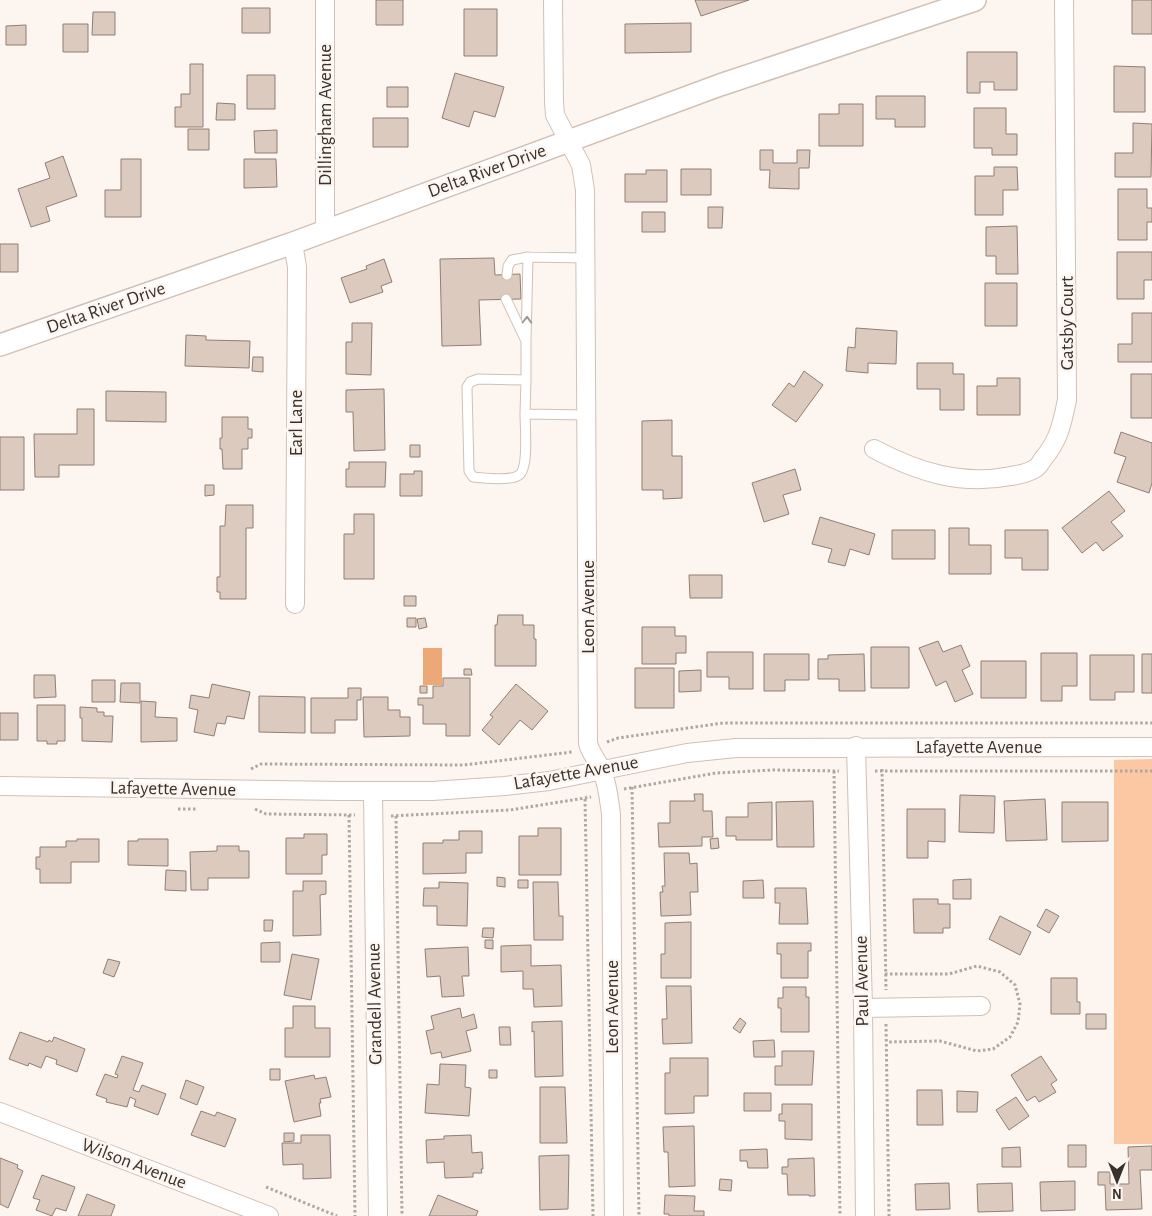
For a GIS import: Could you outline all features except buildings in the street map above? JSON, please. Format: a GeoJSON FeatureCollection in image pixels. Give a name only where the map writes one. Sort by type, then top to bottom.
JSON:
{"type":"FeatureCollection","features":[{"type":"Feature","properties":{"kind":"street","name":"Dillingham Avenue"},"geometry":{"type":"LineString","coordinates":[[325,0],[325,231]]}},
{"type":"Feature","properties":{"kind":"street","name":"Leon Avenue"},"geometry":{"type":"LineString","coordinates":[[553,0],[554,102],[556,116],[581,165],[585,190],[588,742],[602,771],[609,793],[611,824],[614,1216]]}},
{"type":"Feature","properties":{"kind":"street","name":"Delta River Drive"},"geometry":{"type":"LineString","coordinates":[[0,345],[293,243],[720,85],[975,0]]}},
{"type":"Feature","properties":{"kind":"street","name":"Gatsby Court"},"geometry":{"type":"LineString","coordinates":[[874,450],[898,462],[929,473],[955,479],[1000,478],[1018,475],[1036,468],[1050,450],[1060,432],[1067,400],[1064,0]]}},
{"type":"Feature","properties":{"kind":"street","name":"Earl Lane"},"geometry":{"type":"LineString","coordinates":[[293,243],[297,267],[295,604]]}},
{"type":"Feature","properties":{"kind":"street","name":"Lafayette Avenue"},"geometry":{"type":"LineString","coordinates":[[0,786],[432,791],[506,786],[602,771],[687,753],[736,748],[856,746],[1152,747]]}},
{"type":"Feature","properties":{"kind":"street","name":"Paul Avenue"},"geometry":{"type":"LineString","coordinates":[[856,746],[863,1008],[865,1216]]}},
{"type":"Feature","properties":{"kind":"street","name":"Grandell Avenue"},"geometry":{"type":"LineString","coordinates":[[373,791],[378,1216]]}},
{"type":"Feature","properties":{"kind":"street"},"geometry":{"type":"LineString","coordinates":[[863,1008],[981,1006]]}},
{"type":"Feature","properties":{"kind":"street","name":"Wilson Avenue"},"geometry":{"type":"LineString","coordinates":[[0,1112],[269,1216]]}},
{"type":"Feature","properties":{"kind":"lane"},"geometry":{"type":"LineString","coordinates":[[507,275],[508,266],[512,260],[528,257],[586,258]]}},
{"type":"Feature","properties":{"kind":"lane"},"geometry":{"type":"LineString","coordinates":[[526,380],[478,379],[470,382],[467,386],[468,471],[473,477],[514,478],[521,475],[525,465],[528,257]]}},
{"type":"Feature","properties":{"kind":"lane"},"geometry":{"type":"LineString","coordinates":[[506,299],[526,341]]}},
{"type":"Feature","properties":{"kind":"lane"},"geometry":{"type":"LineString","coordinates":[[525,414],[587,415]]}},
{"type":"Feature","properties":{"kind":"path"},"geometry":{"type":"LineString","coordinates":[[880,724],[889,1216]]}},
{"type":"Feature","properties":{"kind":"path"},"geometry":{"type":"LineString","coordinates":[[247,809],[256,809],[266,814],[396,816],[510,810],[585,799],[632,786],[716,773],[774,770],[1152,771]]}},
{"type":"Feature","properties":{"kind":"path"},"geometry":{"type":"LineString","coordinates":[[834,771],[840,1216]]}},
{"type":"Feature","properties":{"kind":"path"},"geometry":{"type":"LineString","coordinates":[[585,799],[593,1216]]}},
{"type":"Feature","properties":{"kind":"path"},"geometry":{"type":"LineString","coordinates":[[178,809],[197,809]]}},
{"type":"Feature","properties":{"kind":"path"},"geometry":{"type":"LineString","coordinates":[[349,815],[355,1216]]}},
{"type":"Feature","properties":{"kind":"path"},"geometry":{"type":"LineString","coordinates":[[396,816],[402,1216]]}},
{"type":"Feature","properties":{"kind":"path"},"geometry":{"type":"LineString","coordinates":[[266,1187],[337,1216]]}},
{"type":"Feature","properties":{"kind":"shaded area"},"geometry":{"type":"Polygon","coordinates":[[[423,648],[442,648],[442,685],[423,685],[423,648]]]}},
{"type":"Feature","properties":{"kind":"shaded area"},"geometry":{"type":"Polygon","coordinates":[[[1152,759],[1152,1144],[1114,1144],[1114,760],[1152,759]]]}}]}
